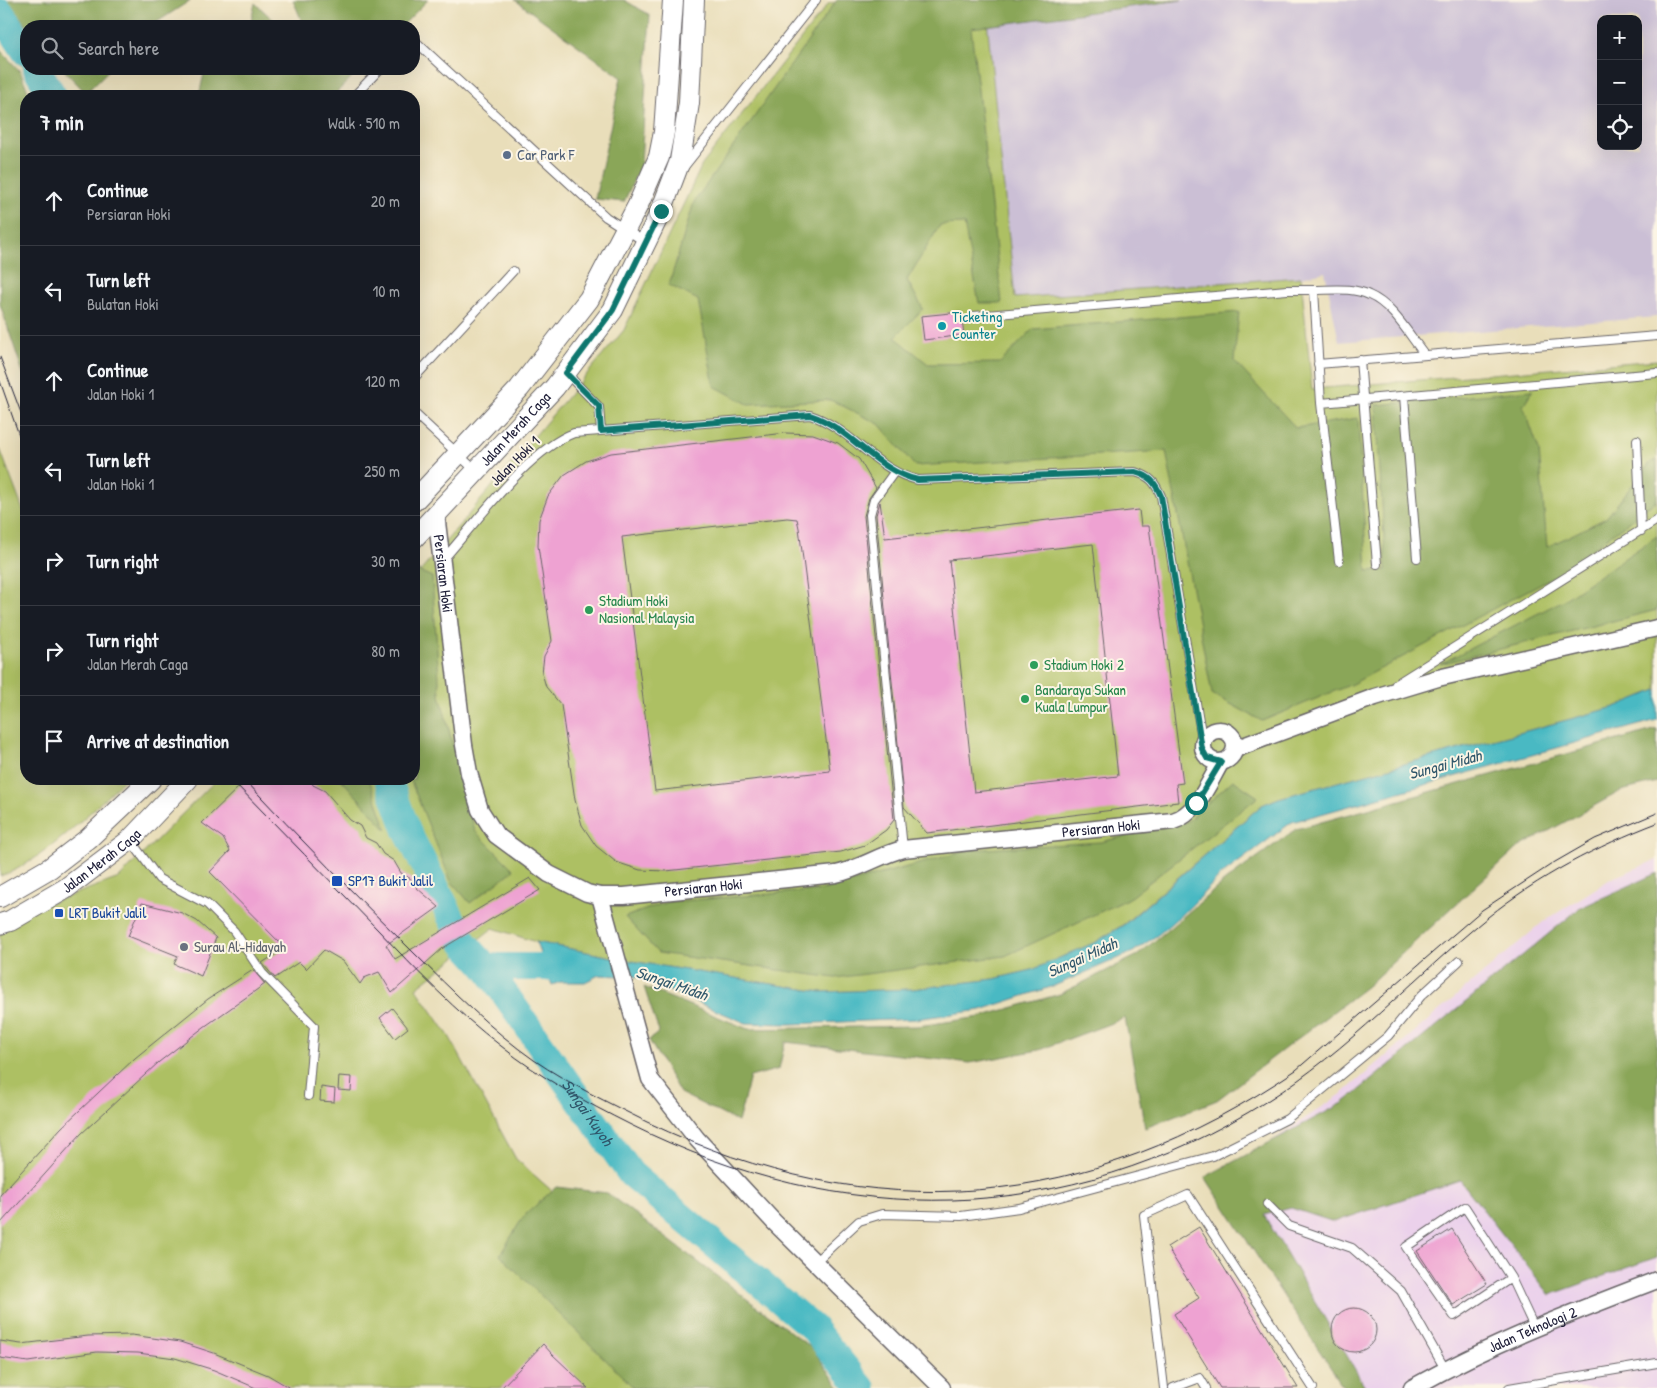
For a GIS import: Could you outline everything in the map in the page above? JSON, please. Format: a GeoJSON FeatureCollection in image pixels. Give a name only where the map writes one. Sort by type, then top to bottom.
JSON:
{"type":"FeatureCollection","features":[{"type":"Feature","properties":{"kind":"street","name":"Jalan Merah Caga"},"geometry":{"type":"LineString","coordinates":[[420,494],[519,389],[589,299],[624,231],[652,174],[662,140],[673,0]]}},
{"type":"Feature","properties":{"kind":"street","name":"Jalan Merah Caga"},"geometry":{"type":"LineString","coordinates":[[420,531],[556,387],[613,310],[672,183],[680,161],[689,103],[694,0]]}},
{"type":"Feature","properties":{"kind":"street","name":"Persiaran Hoki"},"geometry":{"type":"LineString","coordinates":[[436,514],[464,744],[469,773],[480,810],[496,835],[509,846],[568,884],[600,896],[647,894],[836,874],[851,871],[888,853],[903,850],[1182,818],[1196,803],[1221,762]]}},
{"type":"Feature","properties":{"kind":"street"},"geometry":{"type":"LineString","coordinates":[[1235,749],[1230,735],[1221,730],[1211,732],[1202,749],[1207,758],[1221,762],[1230,758],[1235,749],[1376,697],[1438,678],[1657,628]]}},
{"type":"Feature","properties":{"kind":"street","name":"Jalan Merah Caga"},"geometry":{"type":"LineString","coordinates":[[0,897],[50,868],[89,838],[145,785]]}},
{"type":"Feature","properties":{"kind":"street","name":"Jalan Merah Caga"},"geometry":{"type":"LineString","coordinates":[[3,927],[65,889],[130,840],[182,785]]}},
{"type":"Feature","properties":{"kind":"street"},"geometry":{"type":"LineString","coordinates":[[600,896],[640,1036],[650,1079],[697,1139],[815,1262],[942,1388]]}},
{"type":"Feature","properties":{"kind":"street","name":"Jalan Teknologi 2"},"geometry":{"type":"LineString","coordinates":[[1412,1388],[1430,1384],[1446,1369],[1534,1327],[1657,1280]]}},
{"type":"Feature","properties":{"kind":"lane"},"geometry":{"type":"LineString","coordinates":[[672,183],[816,0]]}},
{"type":"Feature","properties":{"kind":"lane"},"geometry":{"type":"LineString","coordinates":[[420,46],[606,217],[624,231],[645,242]]}},
{"type":"Feature","properties":{"kind":"lane"},"geometry":{"type":"LineString","coordinates":[[360,90],[374,75]]}},
{"type":"Feature","properties":{"kind":"lane"},"geometry":{"type":"LineString","coordinates":[[420,372],[513,271]]}},
{"type":"Feature","properties":{"kind":"lane"},"geometry":{"type":"LineString","coordinates":[[1314,290],[1321,403],[1339,561]]}},
{"type":"Feature","properties":{"kind":"lane"},"geometry":{"type":"LineString","coordinates":[[974,316],[1277,291],[1353,291],[1369,294],[1386,306],[1425,355]]}},
{"type":"Feature","properties":{"kind":"lane"},"geometry":{"type":"LineString","coordinates":[[1318,364],[1657,336]]}},
{"type":"Feature","properties":{"kind":"lane"},"geometry":{"type":"LineString","coordinates":[[1360,360],[1377,564]]}},
{"type":"Feature","properties":{"kind":"lane"},"geometry":{"type":"LineString","coordinates":[[566,373],[599,406],[601,431]]}},
{"type":"Feature","properties":{"kind":"lane"},"geometry":{"type":"LineString","coordinates":[[1321,403],[1657,373]]}},
{"type":"Feature","properties":{"kind":"lane"},"geometry":{"type":"LineString","coordinates":[[1404,396],[1417,558]]}},
{"type":"Feature","properties":{"kind":"lane","name":"Jalan Hoki 1"},"geometry":{"type":"LineString","coordinates":[[441,562],[512,481],[542,450],[574,433],[810,415],[832,424],[906,478],[930,480],[1135,472],[1146,475],[1151,479],[1161,496],[1203,744]]}},
{"type":"Feature","properties":{"kind":"lane"},"geometry":{"type":"LineString","coordinates":[[420,419],[476,471]]}},
{"type":"Feature","properties":{"kind":"lane"},"geometry":{"type":"LineString","coordinates":[[1637,440],[1641,531]]}},
{"type":"Feature","properties":{"kind":"lane"},"geometry":{"type":"LineString","coordinates":[[895,471],[874,500],[870,515],[903,850]]}},
{"type":"Feature","properties":{"kind":"lane"},"geometry":{"type":"LineString","coordinates":[[1376,697],[1657,520]]}},
{"type":"Feature","properties":{"kind":"lane"},"geometry":{"type":"LineString","coordinates":[[130,840],[159,879],[207,904],[228,924],[262,973],[314,1026],[308,1096]]}},
{"type":"Feature","properties":{"kind":"lane"},"geometry":{"type":"LineString","coordinates":[[815,1262],[859,1221],[882,1214],[960,1216],[1019,1208],[1213,1156],[1287,1120],[1388,1036],[1420,996],[1459,961]]}},
{"type":"Feature","properties":{"kind":"lane"},"geometry":{"type":"LineString","coordinates":[[1164,1388],[1144,1216],[1188,1195],[1313,1388]]}},
{"type":"Feature","properties":{"kind":"lane"},"geometry":{"type":"LineString","coordinates":[[1267,1204],[1289,1226],[1352,1248],[1401,1291],[1446,1369]]}},
{"type":"Feature","properties":{"kind":"lane"},"geometry":{"type":"LineString","coordinates":[[1511,1278],[1454,1316],[1406,1247],[1465,1206],[1511,1278],[1534,1327]]}},
{"type":"Feature","properties":{"kind":"lane"},"geometry":{"type":"LineString","coordinates":[[1509,1388],[1657,1363]]}},
{"type":"Feature","properties":{"kind":"lane"},"geometry":{"type":"LineString","coordinates":[[1173,1388],[1200,1378],[1206,1388]]}},
{"type":"Feature","properties":{"kind":"shaded area"},"geometry":{"type":"Polygon","coordinates":[[[985,0],[1657,0],[1657,317],[1339,342],[1325,272],[1301,277],[1015,298],[985,0]]]}},
{"type":"Feature","properties":{"kind":"shaded area"},"geometry":{"type":"Polygon","coordinates":[[[1657,860],[1657,1388],[1356,1388],[1219,1176],[1343,1093],[1543,922],[1612,878],[1657,860]]]}},
{"type":"Feature","properties":{"kind":"green space"},"geometry":{"type":"Polygon","coordinates":[[[6,0],[191,0],[160,20],[22,20],[6,0]]]}},
{"type":"Feature","properties":{"kind":"green space"},"geometry":{"type":"Polygon","coordinates":[[[293,0],[428,0],[408,20],[301,20],[293,0]]]}},
{"type":"Feature","properties":{"kind":"green space"},"geometry":{"type":"Polygon","coordinates":[[[515,0],[624,0],[650,15],[641,164],[624,202],[595,199],[621,77],[515,0]]]}},
{"type":"Feature","properties":{"kind":"green space"},"geometry":{"type":"Polygon","coordinates":[[[837,0],[1182,0],[971,28],[1002,303],[979,303],[964,224],[940,225],[907,280],[923,309],[895,337],[928,364],[1000,363],[1033,329],[1239,312],[1234,361],[1296,428],[1358,418],[1367,571],[1386,570],[1376,405],[1533,390],[1523,405],[1539,450],[1547,547],[1606,518],[1650,463],[1657,460],[1657,500],[1562,572],[1352,684],[1262,721],[1212,694],[1166,451],[915,466],[879,424],[831,400],[748,404],[714,386],[698,300],[669,285],[694,202],[837,0]]]}},
{"type":"Feature","properties":{"kind":"green space","name":"Bandaraya Sukan Kuala Lumpur"},"geometry":{"type":"Polygon","coordinates":[[[856,0],[985,0],[1015,298],[1301,277],[1312,389],[1657,360],[1657,690],[1615,707],[1279,798],[1262,805],[1124,924],[1096,942],[1032,970],[994,979],[913,989],[821,992],[637,962],[536,942],[493,928],[416,988],[449,1036],[516,1159],[621,1252],[826,1388],[0,1388],[0,921],[119,878],[211,785],[420,785],[420,572],[624,330],[702,165],[829,3],[856,0]]]}},
{"type":"Feature","properties":{"kind":"green space"},"geometry":{"type":"Polygon","coordinates":[[[255,3],[273,20],[251,20],[255,3]]]}},
{"type":"Feature","properties":{"kind":"green space"},"geometry":{"type":"Polygon","coordinates":[[[0,50],[20,71],[28,90],[20,90],[20,364],[0,304],[0,50]]]}},
{"type":"Feature","properties":{"kind":"green space"},"geometry":{"type":"Polygon","coordinates":[[[69,75],[104,75],[89,90],[83,90],[69,75]]]}},
{"type":"Feature","properties":{"kind":"green space"},"geometry":{"type":"Polygon","coordinates":[[[204,75],[354,75],[339,90],[200,90],[204,75]]]}},
{"type":"Feature","properties":{"kind":"green space"},"geometry":{"type":"Polygon","coordinates":[[[0,449],[20,502],[20,785],[119,785],[83,820],[49,848],[15,870],[0,876],[0,449]]]}},
{"type":"Feature","properties":{"kind":"green space"},"geometry":{"type":"Polygon","coordinates":[[[1657,536],[1657,610],[1440,664],[1562,601],[1657,536]]]}},
{"type":"Feature","properties":{"kind":"green space"},"geometry":{"type":"Polygon","coordinates":[[[420,572],[432,577],[440,695],[475,831],[514,870],[470,903],[451,881],[412,785],[420,785],[420,572]]]}},
{"type":"Feature","properties":{"kind":"green space"},"geometry":{"type":"Polygon","coordinates":[[[1657,729],[1657,782],[1621,791],[1516,849],[1367,986],[1217,1100],[1145,1128],[1125,1018],[1039,1050],[970,1063],[785,1042],[779,1069],[750,1077],[738,1122],[680,1093],[649,1040],[659,1032],[644,987],[748,1029],[918,1026],[980,1017],[1060,994],[1138,955],[1225,881],[1296,829],[1657,729]]]}},
{"type":"Feature","properties":{"kind":"green space"},"geometry":{"type":"Polygon","coordinates":[[[1233,780],[1258,797],[1128,899],[1005,956],[835,978],[658,953],[625,917],[667,902],[822,890],[970,850],[1101,842],[1188,821],[1233,780]]]}},
{"type":"Feature","properties":{"kind":"green space"},"geometry":{"type":"Polygon","coordinates":[[[346,785],[371,785],[387,830],[346,785]]]}},
{"type":"Feature","properties":{"kind":"green space"},"geometry":{"type":"Polygon","coordinates":[[[1657,873],[1657,1257],[1550,1295],[1460,1180],[1334,1222],[1291,1208],[1264,1215],[1366,1388],[1344,1388],[1205,1177],[1343,1103],[1580,908],[1657,873]]]}},
{"type":"Feature","properties":{"kind":"green space"},"geometry":{"type":"Polygon","coordinates":[[[556,1187],[607,1193],[813,1349],[840,1388],[634,1388],[500,1255],[523,1217],[556,1187]]]}},
{"type":"Feature","properties":{"kind":"water"},"geometry":{"type":"Polygon","coordinates":[[[1657,690],[1657,720],[1292,822],[1220,876],[1190,907],[1159,934],[1133,952],[1054,986],[981,1010],[915,1019],[789,1024],[746,1023],[651,983],[642,977],[599,975],[585,982],[561,982],[552,985],[536,942],[637,962],[821,992],[913,989],[994,979],[1032,970],[1096,942],[1125,924],[1262,805],[1279,798],[1615,707],[1657,690]]]}},
{"type":"Feature","properties":{"kind":"building","name":"Ticketing Counter"},"geometry":{"type":"Polygon","coordinates":[[[961,312],[964,335],[924,340],[921,316],[961,312]]]}},
{"type":"Feature","properties":{"kind":"building","name":"Stadium Hoki Nasional Malaysia"},"geometry":{"type":"Polygon","coordinates":[[[786,433],[813,434],[838,443],[859,459],[876,488],[869,498],[864,516],[894,820],[886,830],[865,845],[841,852],[666,871],[640,870],[616,862],[596,846],[582,825],[575,800],[561,705],[546,687],[542,673],[544,656],[552,641],[538,546],[539,520],[548,496],[564,475],[586,461],[611,453],[786,433]],[[787,518],[622,537],[655,791],[830,771],[797,519],[787,518]]]}},
{"type":"Feature","properties":{"kind":"building"},"geometry":{"type":"Polygon","coordinates":[[[880,502],[885,538],[1139,510],[1141,526],[1149,526],[1183,783],[1176,784],[1178,802],[927,833],[904,807],[876,515],[880,502]],[[1093,544],[949,560],[974,792],[1118,776],[1093,544]]]}},
{"type":"Feature","properties":{"kind":"building","name":"SP17 Bukit Jalil"},"geometry":{"type":"Polygon","coordinates":[[[241,785],[313,785],[325,791],[350,820],[360,826],[366,838],[376,843],[383,854],[394,861],[401,873],[411,879],[417,888],[439,907],[386,945],[395,959],[530,878],[540,890],[443,948],[392,993],[379,972],[364,978],[360,984],[343,961],[324,950],[306,969],[299,962],[275,978],[262,963],[285,948],[210,872],[230,851],[223,838],[202,823],[241,785]]]}},
{"type":"Feature","properties":{"kind":"building","name":"Surau Al-Hidayah"},"geometry":{"type":"Polygon","coordinates":[[[142,903],[182,913],[197,921],[216,938],[201,976],[174,964],[178,956],[128,936],[142,903]]]}},
{"type":"Feature","properties":{"kind":"building"},"geometry":{"type":"Polygon","coordinates":[[[253,970],[265,984],[204,1027],[159,1062],[81,1134],[0,1224],[0,1195],[61,1128],[135,1058],[208,999],[253,970]]]}},
{"type":"Feature","properties":{"kind":"building"},"geometry":{"type":"Polygon","coordinates":[[[392,1008],[408,1028],[395,1038],[380,1018],[392,1008]]]}},
{"type":"Feature","properties":{"kind":"building"},"geometry":{"type":"Polygon","coordinates":[[[339,1076],[352,1077],[351,1091],[338,1090],[339,1076]]]}},
{"type":"Feature","properties":{"kind":"building"},"geometry":{"type":"Polygon","coordinates":[[[321,1087],[335,1089],[334,1102],[320,1101],[321,1087]]]}},
{"type":"Feature","properties":{"kind":"building"},"geometry":{"type":"Polygon","coordinates":[[[1199,1227],[1298,1388],[1220,1388],[1174,1314],[1199,1298],[1167,1247],[1199,1227]]]}},
{"type":"Feature","properties":{"kind":"building"},"geometry":{"type":"Polygon","coordinates":[[[1452,1229],[1487,1284],[1453,1305],[1417,1251],[1452,1229]]]}},
{"type":"Feature","properties":{"kind":"building"},"geometry":{"type":"Polygon","coordinates":[[[1350,1308],[1358,1308],[1370,1314],[1376,1330],[1370,1346],[1358,1352],[1350,1352],[1338,1346],[1332,1334],[1332,1326],[1338,1314],[1350,1308]]]}},
{"type":"Feature","properties":{"kind":"building"},"geometry":{"type":"Polygon","coordinates":[[[132,1335],[180,1342],[214,1353],[268,1375],[290,1388],[256,1388],[214,1370],[175,1358],[138,1353],[97,1352],[28,1362],[0,1358],[0,1341],[21,1344],[88,1336],[132,1335]]]}},
{"type":"Feature","properties":{"kind":"building"},"geometry":{"type":"Polygon","coordinates":[[[543,1344],[552,1354],[588,1388],[501,1388],[543,1344]]]}},
{"type":"Feature","properties":{"kind":"waterway","name":"Sungai Kuyoh"},"geometry":{"type":"LineString","coordinates":[[0,12],[20,43]]}},
{"type":"Feature","properties":{"kind":"waterway","name":"Sungai Kuyoh"},"geometry":{"type":"LineString","coordinates":[[41,75],[49,90]]}},
{"type":"Feature","properties":{"kind":"waterway","name":"Sungai Kuyoh"},"geometry":{"type":"LineString","coordinates":[[390,785],[407,831],[464,943],[486,967],[631,1174],[813,1328],[862,1388]]}},
{"type":"Feature","properties":{"kind":"waterway","name":"Sungai Midah"},"geometry":{"type":"LineString","coordinates":[[486,967],[582,967]]}},
{"type":"Feature","properties":{"kind":"tram line"},"geometry":{"type":"LineString","coordinates":[[0,357],[20,410]]}},
{"type":"Feature","properties":{"kind":"tram line"},"geometry":{"type":"LineString","coordinates":[[0,381],[20,438]]}},
{"type":"Feature","properties":{"kind":"tram line"},"geometry":{"type":"LineString","coordinates":[[237,785],[437,991],[484,1033],[516,1058],[564,1089],[631,1125],[711,1159],[791,1183],[872,1197],[953,1200],[1033,1192],[1112,1173],[1190,1143],[1267,1101],[1326,1059],[1460,940],[1507,902],[1590,852],[1657,823]]}},
{"type":"Feature","properties":{"kind":"tram line"},"geometry":{"type":"LineString","coordinates":[[250,785],[393,933],[458,996],[487,1023],[547,1069],[589,1093],[647,1122],[732,1157],[815,1179],[897,1190],[979,1190],[1059,1177],[1139,1153],[1218,1117],[1296,1070],[1482,910],[1555,862],[1595,839],[1657,813]]}},
{"type":"Feature","properties":{"kind":"place","name":"Car Park F"},"geometry":{"type":"Point","coordinates":[507,155]}},
{"type":"Feature","properties":{"kind":"place","name":"Ticketing Counter"},"geometry":{"type":"Point","coordinates":[942,326]}},
{"type":"Feature","properties":{"kind":"place","name":"Stadium Hoki Nasional Malaysia"},"geometry":{"type":"Point","coordinates":[589,610]}},
{"type":"Feature","properties":{"kind":"place","name":"Stadium Hoki 2"},"geometry":{"type":"Point","coordinates":[1034,665]}},
{"type":"Feature","properties":{"kind":"place","name":"Bandaraya Sukan Kuala Lumpur"},"geometry":{"type":"Point","coordinates":[1025,699]}},
{"type":"Feature","properties":{"kind":"place","name":"SP17 Bukit Jalil"},"geometry":{"type":"Point","coordinates":[337,881]}},
{"type":"Feature","properties":{"kind":"place","name":"LRT Bukit Jalil"},"geometry":{"type":"Point","coordinates":[59,913]}},
{"type":"Feature","properties":{"kind":"place","name":"Surau Al-Hidayah"},"geometry":{"type":"Point","coordinates":[184,947]}},
{"type":"Feature","properties":{"kind":"route"},"geometry":{"type":"LineString","coordinates":[[661,211],[613,310],[566,373],[599,406],[601,431],[810,415],[832,424],[906,478],[930,480],[1135,472],[1146,475],[1155,483],[1161,496],[1203,744],[1202,749],[1211,761],[1221,762],[1196,803]]}}]}
